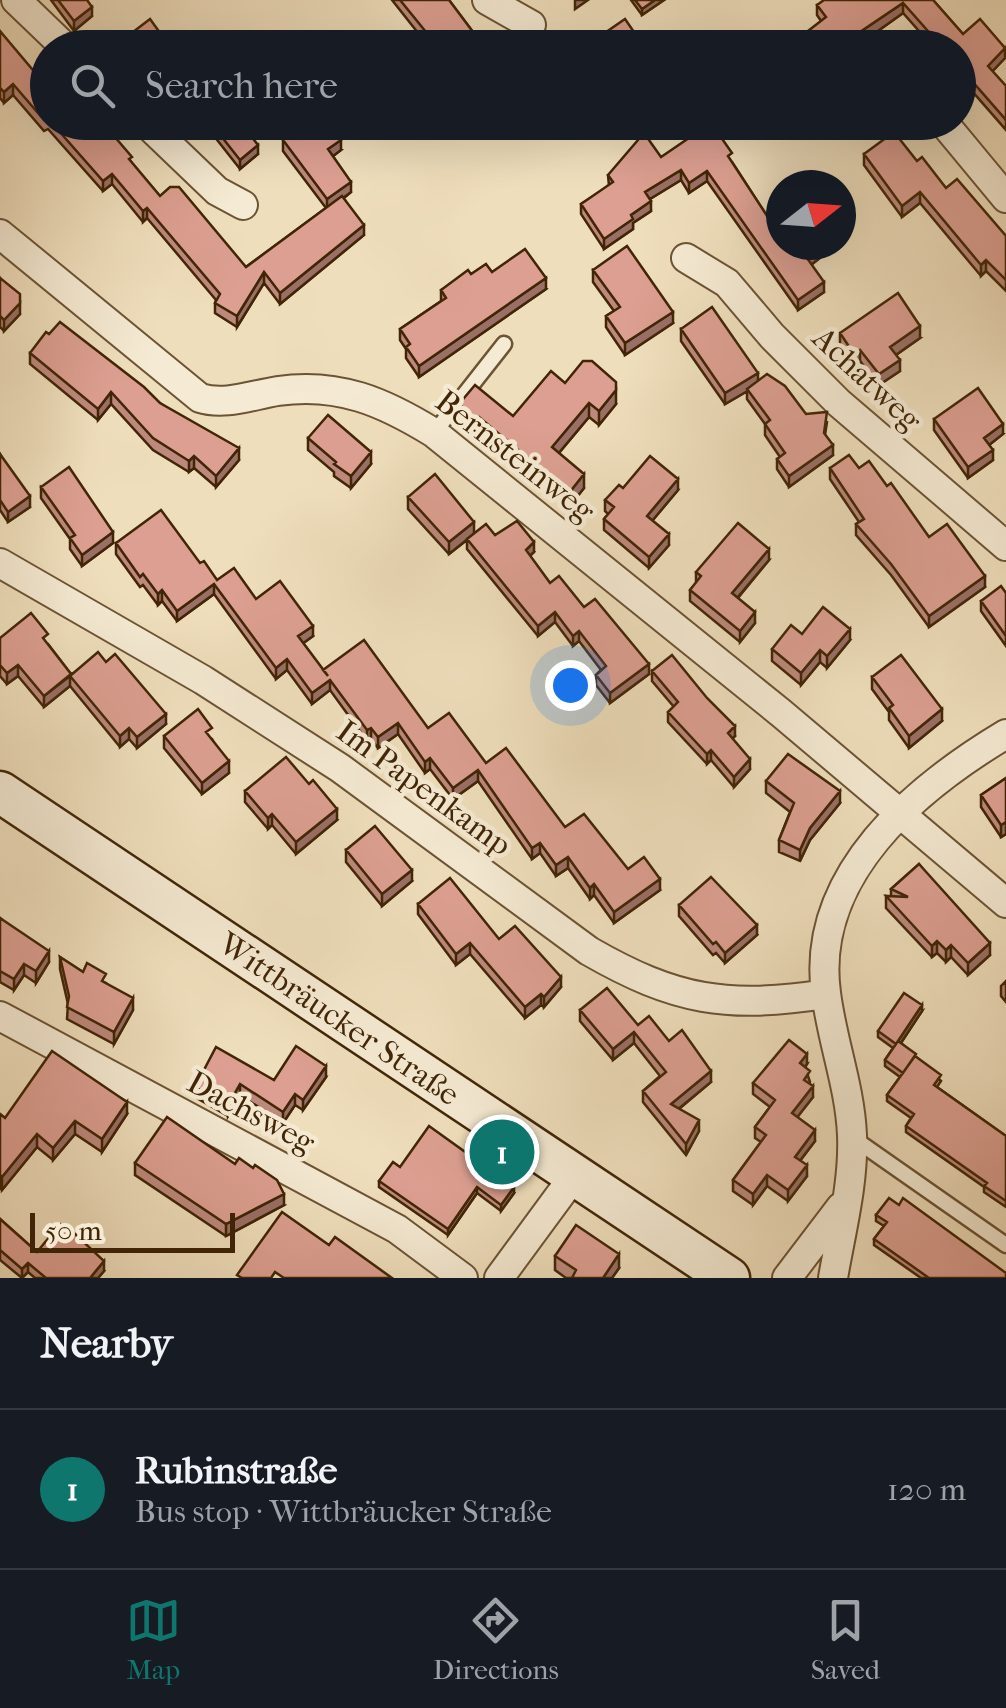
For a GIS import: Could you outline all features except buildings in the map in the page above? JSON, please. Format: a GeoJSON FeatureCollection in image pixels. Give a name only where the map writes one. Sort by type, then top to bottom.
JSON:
{"type":"FeatureCollection","features":[{"type":"Feature","properties":{"kind":"main road","name":"Wittbräucker Straße"},"geometry":{"type":"LineString","coordinates":[[0,792],[729,1278]]}},
{"type":"Feature","properties":{"kind":"street"},"geometry":{"type":"LineString","coordinates":[[16,0],[47,30]]}},
{"type":"Feature","properties":{"kind":"street"},"geometry":{"type":"LineString","coordinates":[[487,0],[531,25]]}},
{"type":"Feature","properties":{"kind":"street"},"geometry":{"type":"LineString","coordinates":[[164,140],[217,191],[243,205]]}},
{"type":"Feature","properties":{"kind":"street"},"geometry":{"type":"LineString","coordinates":[[957,140],[1006,198]]}},
{"type":"Feature","properties":{"kind":"street","name":"Bernsteinweg"},"geometry":{"type":"LineString","coordinates":[[0,234],[200,398],[224,401],[296,388],[333,390],[386,404],[434,433],[1006,903]]}},
{"type":"Feature","properties":{"kind":"street","name":"Achatweg"},"geometry":{"type":"LineString","coordinates":[[686,258],[726,283],[838,403],[1006,546]]}},
{"type":"Feature","properties":{"kind":"street","name":"Im Papenkamp"},"geometry":{"type":"LineString","coordinates":[[0,563],[297,740],[390,803],[589,951],[626,972],[693,997],[726,1002],[826,994]]}},
{"type":"Feature","properties":{"kind":"street"},"geometry":{"type":"LineString","coordinates":[[833,1278],[847,1198],[852,1138],[826,994],[830,933],[848,878],[900,813],[934,783],[1006,734]]}},
{"type":"Feature","properties":{"kind":"street","name":"Dachsweg"},"geometry":{"type":"LineString","coordinates":[[0,1016],[397,1229],[463,1278]]}},
{"type":"Feature","properties":{"kind":"street"},"geometry":{"type":"LineString","coordinates":[[499,1278],[574,1176]]}},
{"type":"Feature","properties":{"kind":"street"},"geometry":{"type":"LineString","coordinates":[[787,1278],[847,1198]]}},
{"type":"Feature","properties":{"kind":"lane"},"geometry":{"type":"LineString","coordinates":[[434,433],[504,344]]}},
{"type":"Feature","properties":{"kind":"lane"},"geometry":{"type":"LineString","coordinates":[[852,1138],[1006,1245]]}},
{"type":"Feature","properties":{"kind":"place","name":"Rubinstraße"},"geometry":{"type":"Point","coordinates":[502,1152]}}]}
